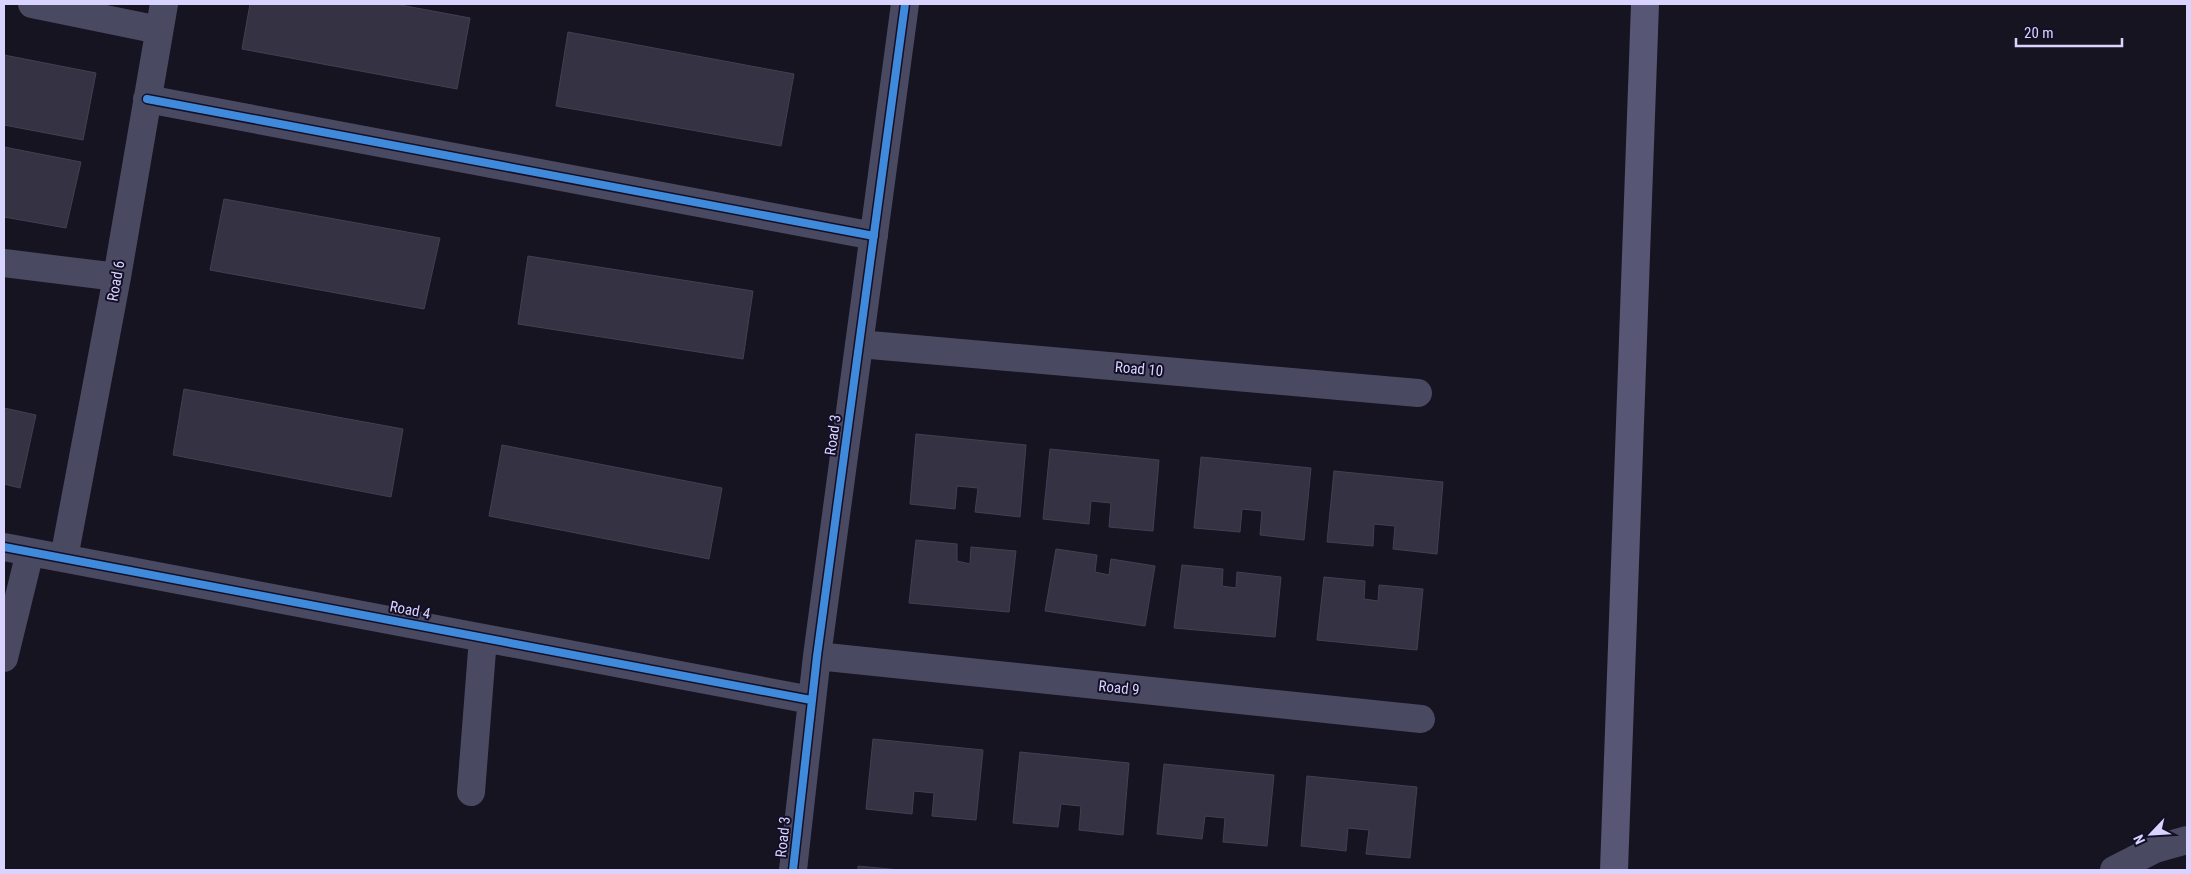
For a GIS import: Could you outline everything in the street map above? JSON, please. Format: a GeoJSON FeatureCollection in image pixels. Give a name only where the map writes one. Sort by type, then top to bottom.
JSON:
{"type":"FeatureCollection","features":[{"type":"Feature","properties":{"kind":"main road"},"geometry":{"type":"LineString","coordinates":[[1614,870],[1644,4]]}},
{"type":"Feature","properties":{"kind":"street"},"geometry":{"type":"LineString","coordinates":[[32,4],[159,30]]}},
{"type":"Feature","properties":{"kind":"street","name":"Road 6"},"geometry":{"type":"LineString","coordinates":[[64,558],[117,277],[164,4]]}},
{"type":"Feature","properties":{"kind":"street","name":"Road 3"},"geometry":{"type":"LineString","coordinates":[[793,870],[811,700],[906,4]]}},
{"type":"Feature","properties":{"kind":"street"},"geometry":{"type":"LineString","coordinates":[[147,99],[874,236]]}},
{"type":"Feature","properties":{"kind":"street"},"geometry":{"type":"LineString","coordinates":[[4,263],[117,277]]}},
{"type":"Feature","properties":{"kind":"street","name":"Road 10"},"geometry":{"type":"LineString","coordinates":[[859,344],[1418,393]]}},
{"type":"Feature","properties":{"kind":"street","name":"Road 4"},"geometry":{"type":"LineString","coordinates":[[4,547],[811,700]]}},
{"type":"Feature","properties":{"kind":"street"},"geometry":{"type":"LineString","coordinates":[[4,658],[30,552]]}},
{"type":"Feature","properties":{"kind":"street"},"geometry":{"type":"LineString","coordinates":[[471,792],[483,638]]}},
{"type":"Feature","properties":{"kind":"street","name":"Road 9"},"geometry":{"type":"LineString","coordinates":[[817,656],[1421,719]]}},
{"type":"Feature","properties":{"kind":"street"},"geometry":{"type":"LineString","coordinates":[[2114,870],[2156,849],[2187,840]]}},
{"type":"Feature","properties":{"kind":"building"},"geometry":{"type":"Polygon","coordinates":[[[250,4],[395,4],[470,18],[457,89],[242,49],[250,4]]]}},
{"type":"Feature","properties":{"kind":"building"},"geometry":{"type":"Polygon","coordinates":[[[568,32],[794,74],[781,146],[556,106],[568,32]]]}},
{"type":"Feature","properties":{"kind":"building"},"geometry":{"type":"Polygon","coordinates":[[[4,55],[96,73],[83,140],[4,125],[4,55]]]}},
{"type":"Feature","properties":{"kind":"building"},"geometry":{"type":"Polygon","coordinates":[[[4,147],[81,162],[66,228],[4,217],[4,147]]]}},
{"type":"Feature","properties":{"kind":"building"},"geometry":{"type":"Polygon","coordinates":[[[224,199],[440,238],[424,309],[210,270],[224,199]]]}},
{"type":"Feature","properties":{"kind":"building"},"geometry":{"type":"Polygon","coordinates":[[[528,256],[753,291],[743,359],[518,324],[528,256]]]}},
{"type":"Feature","properties":{"kind":"building"},"geometry":{"type":"Polygon","coordinates":[[[184,389],[403,429],[391,497],[173,455],[184,389]]]}},
{"type":"Feature","properties":{"kind":"building"},"geometry":{"type":"Polygon","coordinates":[[[4,408],[36,415],[20,488],[4,484],[4,408]]]}},
{"type":"Feature","properties":{"kind":"building"},"geometry":{"type":"Polygon","coordinates":[[[916,434],[1026,445],[1020,517],[975,512],[978,488],[957,486],[955,509],[910,504],[916,434]]]}},
{"type":"Feature","properties":{"kind":"building"},"geometry":{"type":"Polygon","coordinates":[[[502,445],[722,488],[709,559],[489,516],[502,445]]]}},
{"type":"Feature","properties":{"kind":"building"},"geometry":{"type":"Polygon","coordinates":[[[1050,449],[1159,460],[1153,531],[1109,527],[1111,503],[1091,501],[1089,524],[1043,519],[1050,449]]]}},
{"type":"Feature","properties":{"kind":"building"},"geometry":{"type":"Polygon","coordinates":[[[1201,457],[1311,468],[1304,540],[1260,535],[1262,511],[1242,509],[1240,532],[1194,528],[1201,457]]]}},
{"type":"Feature","properties":{"kind":"building"},"geometry":{"type":"Polygon","coordinates":[[[1334,471],[1443,482],[1437,554],[1393,549],[1395,526],[1374,524],[1373,546],[1327,542],[1334,471]]]}},
{"type":"Feature","properties":{"kind":"building"},"geometry":{"type":"Polygon","coordinates":[[[916,540],[957,544],[957,561],[970,564],[971,547],[1016,551],[1009,612],[909,603],[916,540]]]}},
{"type":"Feature","properties":{"kind":"building"},"geometry":{"type":"Polygon","coordinates":[[[1056,549],[1097,555],[1095,572],[1109,575],[1111,559],[1155,566],[1145,626],[1045,611],[1056,549]]]}},
{"type":"Feature","properties":{"kind":"building"},"geometry":{"type":"Polygon","coordinates":[[[1182,565],[1223,569],[1222,586],[1236,588],[1237,572],[1281,577],[1275,637],[1174,628],[1182,565]]]}},
{"type":"Feature","properties":{"kind":"building"},"geometry":{"type":"Polygon","coordinates":[[[1324,577],[1365,581],[1364,599],[1378,601],[1379,585],[1423,589],[1417,650],[1317,640],[1324,577]]]}},
{"type":"Feature","properties":{"kind":"building"},"geometry":{"type":"Polygon","coordinates":[[[873,739],[983,750],[976,820],[932,816],[934,793],[914,791],[912,814],[866,809],[873,739]]]}},
{"type":"Feature","properties":{"kind":"building"},"geometry":{"type":"Polygon","coordinates":[[[1020,752],[1129,763],[1123,835],[1079,830],[1081,806],[1061,804],[1058,827],[1013,823],[1020,752]]]}},
{"type":"Feature","properties":{"kind":"building"},"geometry":{"type":"Polygon","coordinates":[[[1164,764],[1274,775],[1267,846],[1223,842],[1225,818],[1205,816],[1202,839],[1157,834],[1164,764]]]}},
{"type":"Feature","properties":{"kind":"building"},"geometry":{"type":"Polygon","coordinates":[[[1307,776],[1417,787],[1410,858],[1366,854],[1369,830],[1348,828],[1346,851],[1301,846],[1307,776]]]}},
{"type":"Feature","properties":{"kind":"building"},"geometry":{"type":"Polygon","coordinates":[[[858,866],[900,870],[858,870],[858,866]]]}},
{"type":"Feature","properties":{"kind":"cycle path"},"geometry":{"type":"LineString","coordinates":[[793,870],[817,656],[905,4]]}},
{"type":"Feature","properties":{"kind":"cycle path"},"geometry":{"type":"LineString","coordinates":[[147,99],[874,236]]}},
{"type":"Feature","properties":{"kind":"cycle path"},"geometry":{"type":"LineString","coordinates":[[4,547],[811,700]]}}]}
